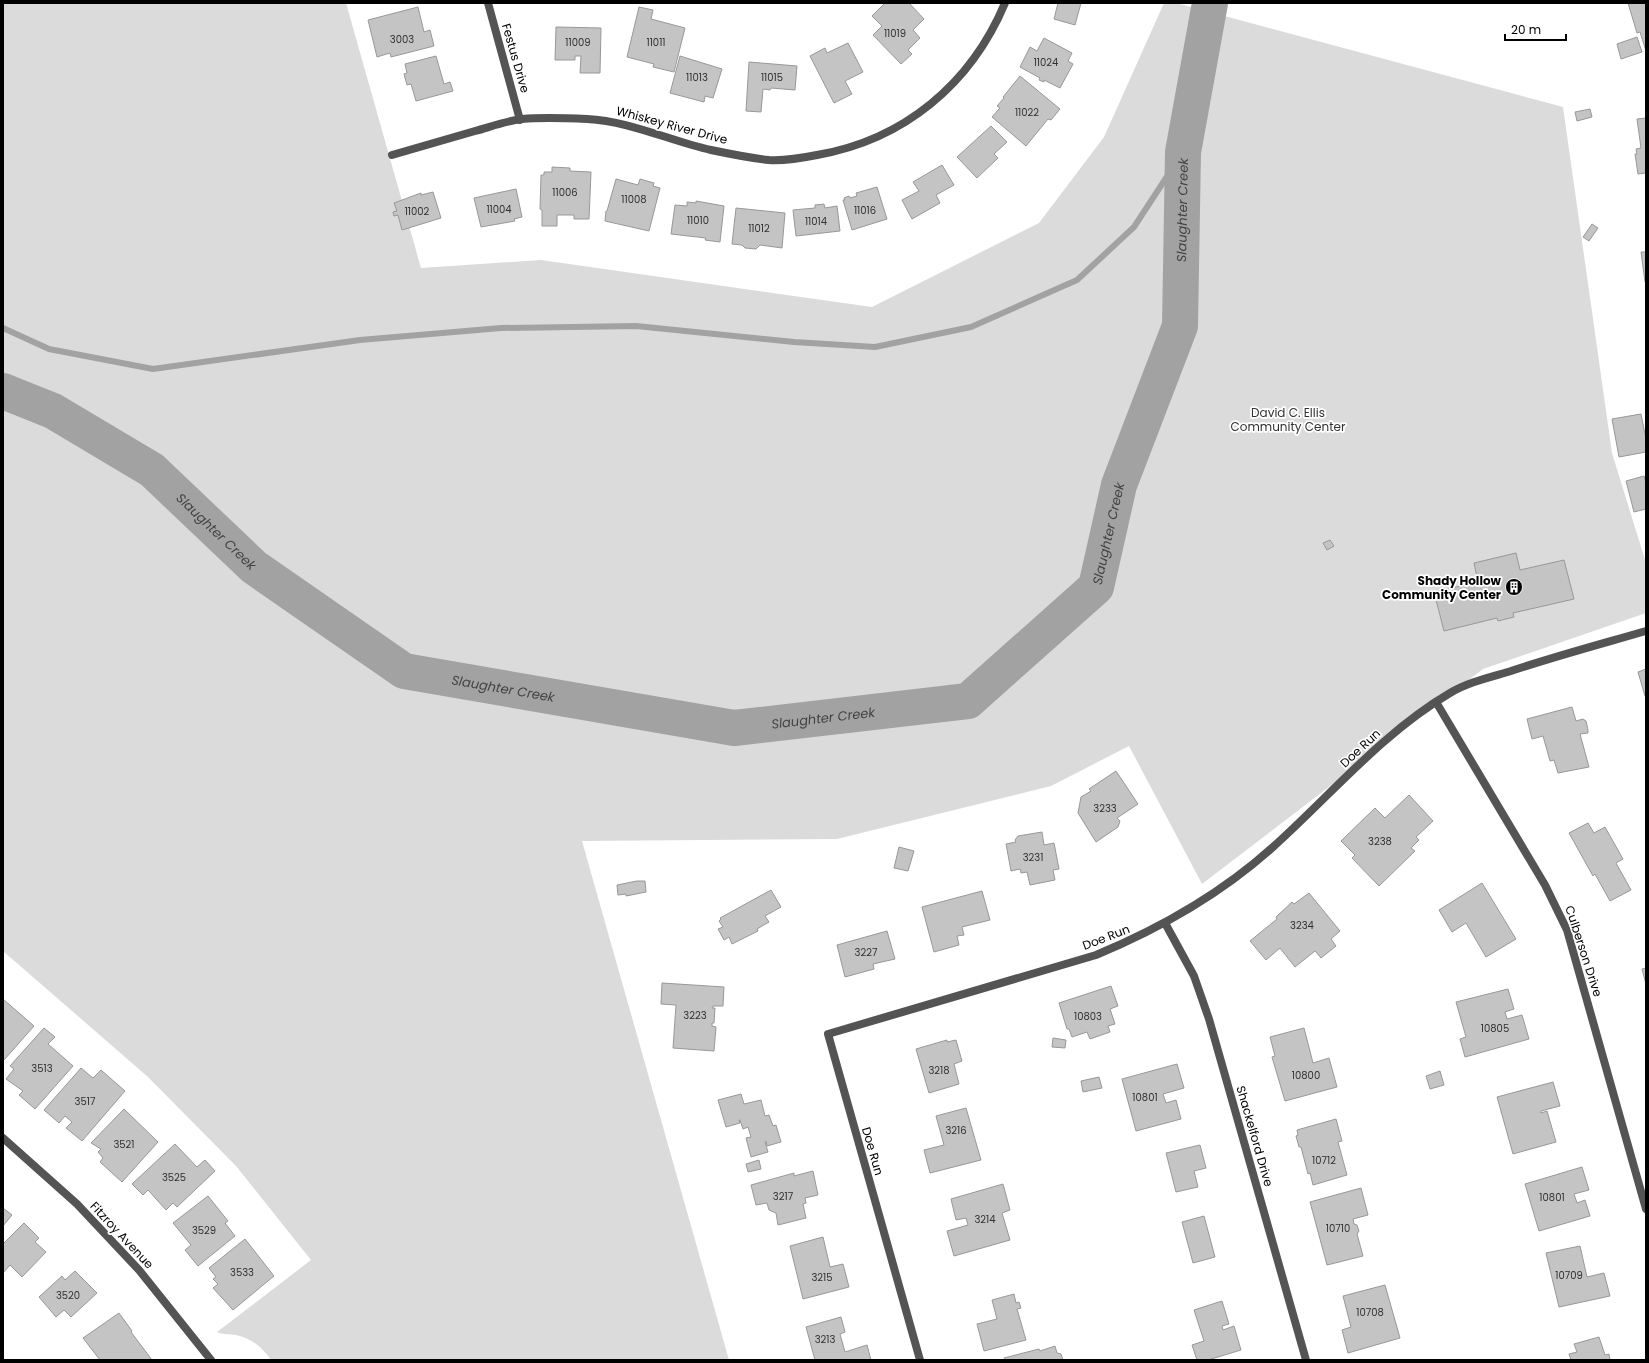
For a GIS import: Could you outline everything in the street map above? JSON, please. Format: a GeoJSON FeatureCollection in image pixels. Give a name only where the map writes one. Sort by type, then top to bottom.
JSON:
{"type":"FeatureCollection","features":[{"type":"Feature","properties":{"kind":"street","name":"Festus Drive"},"geometry":{"type":"LineString","coordinates":[[488,3],[520,120]]}},
{"type":"Feature","properties":{"kind":"street","name":"Whiskey River Drive"},"geometry":{"type":"LineString","coordinates":[[392,155],[520,120],[557,118],[611,121],[710,150],[770,160],[832,153],[892,131],[917,115],[943,95],[965,71],[982,47],[997,21],[1005,3]]}},
{"type":"Feature","properties":{"kind":"street","name":"Doe Run"},"geometry":{"type":"LineString","coordinates":[[920,1360],[828,1034],[1096,955],[1165,924],[1230,881],[1272,848],[1382,743],[1406,723],[1451,692],[1467,685],[1646,631]]}},
{"type":"Feature","properties":{"kind":"street","name":"Culberson Drive"},"geometry":{"type":"LineString","coordinates":[[1436,702],[1545,885],[1560,916],[1576,959],[1646,1209]]}},
{"type":"Feature","properties":{"kind":"street","name":"Shackelford Drive"},"geometry":{"type":"LineString","coordinates":[[1165,924],[1194,976],[1209,1019],[1306,1360]]}},
{"type":"Feature","properties":{"kind":"street","name":"Fitzroy Avenue"},"geometry":{"type":"LineString","coordinates":[[3,1138],[77,1204],[139,1270],[211,1360]]}},
{"type":"Feature","properties":{"kind":"green space","name":"David C. Ellis Community Center"},"geometry":{"type":"Polygon","coordinates":[[[3,3],[346,3],[421,268],[541,260],[872,307],[1039,223],[1104,137],[1164,3],[1176,3],[1563,107],[1612,453],[1646,563],[1646,613],[1483,669],[1202,884],[1129,746],[1051,786],[837,839],[582,841],[729,1360],[271,1360],[260,1347],[247,1338],[217,1332],[311,1260],[236,1166],[148,1077],[3,951],[3,3]]]}},
{"type":"Feature","properties":{"kind":"building"},"geometry":{"type":"Polygon","coordinates":[[[885,3],[909,3],[924,19],[913,30],[920,38],[908,50],[912,54],[901,64],[873,35],[882,26],[872,16],[885,3]]]}},
{"type":"Feature","properties":{"kind":"building"},"geometry":{"type":"Polygon","coordinates":[[[1058,3],[1081,3],[1075,25],[1054,19],[1058,3]]]}},
{"type":"Feature","properties":{"kind":"building"},"geometry":{"type":"Polygon","coordinates":[[[1628,3],[1646,3],[1646,51],[1640,32],[1637,33],[1628,3]]]}},
{"type":"Feature","properties":{"kind":"building"},"geometry":{"type":"Polygon","coordinates":[[[418,7],[424,32],[430,30],[434,46],[391,57],[390,53],[377,57],[368,20],[418,7]]]}},
{"type":"Feature","properties":{"kind":"building"},"geometry":{"type":"Polygon","coordinates":[[[639,7],[653,10],[651,19],[685,28],[674,72],[653,67],[654,64],[627,57],[639,7]]]}},
{"type":"Feature","properties":{"kind":"building"},"geometry":{"type":"Polygon","coordinates":[[[556,27],[601,28],[600,73],[580,73],[581,56],[575,56],[575,60],[555,60],[556,27]]]}},
{"type":"Feature","properties":{"kind":"building"},"geometry":{"type":"Polygon","coordinates":[[[1637,37],[1642,52],[1621,59],[1617,44],[1637,37]]]}},
{"type":"Feature","properties":{"kind":"building"},"geometry":{"type":"Polygon","coordinates":[[[1044,38],[1072,53],[1068,61],[1073,64],[1060,88],[1044,80],[1044,82],[1039,80],[1040,78],[1020,67],[1030,47],[1037,51],[1044,38]]]}},
{"type":"Feature","properties":{"kind":"building"},"geometry":{"type":"Polygon","coordinates":[[[848,43],[863,72],[845,81],[852,94],[834,103],[810,56],[825,48],[827,53],[848,43]]]}},
{"type":"Feature","properties":{"kind":"building"},"geometry":{"type":"Polygon","coordinates":[[[436,56],[444,84],[450,82],[453,91],[416,101],[411,84],[407,85],[404,74],[407,73],[405,64],[436,56]]]}},
{"type":"Feature","properties":{"kind":"building"},"geometry":{"type":"Polygon","coordinates":[[[680,56],[722,69],[713,98],[705,96],[704,102],[670,93],[680,56]]]}},
{"type":"Feature","properties":{"kind":"building"},"geometry":{"type":"Polygon","coordinates":[[[749,62],[797,66],[795,90],[771,88],[770,90],[763,89],[761,112],[746,111],[749,62]]]}},
{"type":"Feature","properties":{"kind":"building"},"geometry":{"type":"Polygon","coordinates":[[[1020,76],[1060,109],[1051,120],[1048,119],[1026,146],[992,117],[1000,108],[997,106],[1004,98],[1003,97],[1020,76]]]}},
{"type":"Feature","properties":{"kind":"building"},"geometry":{"type":"Polygon","coordinates":[[[1590,109],[1592,117],[1577,121],[1575,112],[1590,109]]]}},
{"type":"Feature","properties":{"kind":"building"},"geometry":{"type":"Polygon","coordinates":[[[1646,118],[1646,173],[1638,174],[1635,154],[1637,154],[1636,149],[1641,148],[1637,119],[1646,118]]]}},
{"type":"Feature","properties":{"kind":"building"},"geometry":{"type":"Polygon","coordinates":[[[991,126],[1007,142],[994,154],[998,158],[977,178],[957,157],[991,126]]]}},
{"type":"Feature","properties":{"kind":"building"},"geometry":{"type":"Polygon","coordinates":[[[942,165],[954,185],[936,195],[940,203],[912,219],[902,200],[919,191],[913,182],[942,165]]]}},
{"type":"Feature","properties":{"kind":"building"},"geometry":{"type":"Polygon","coordinates":[[[552,167],[570,168],[570,171],[591,172],[589,219],[574,219],[574,215],[557,215],[557,226],[542,226],[542,210],[540,209],[541,175],[544,175],[544,172],[552,172],[552,167]]]}},
{"type":"Feature","properties":{"kind":"building"},"geometry":{"type":"Polygon","coordinates":[[[616,179],[638,185],[640,179],[654,183],[653,186],[660,188],[649,231],[605,221],[606,211],[616,179]]]}},
{"type":"Feature","properties":{"kind":"building"},"geometry":{"type":"Polygon","coordinates":[[[877,187],[887,219],[852,230],[843,200],[845,200],[844,198],[849,196],[850,198],[857,196],[856,193],[877,187]]]}},
{"type":"Feature","properties":{"kind":"building"},"geometry":{"type":"Polygon","coordinates":[[[516,189],[522,217],[514,219],[515,221],[481,227],[474,198],[516,189]]]}},
{"type":"Feature","properties":{"kind":"building"},"geometry":{"type":"Polygon","coordinates":[[[433,192],[441,218],[402,230],[398,215],[394,216],[393,212],[397,211],[394,203],[421,193],[421,195],[433,192]]]}},
{"type":"Feature","properties":{"kind":"building"},"geometry":{"type":"Polygon","coordinates":[[[696,201],[724,206],[720,242],[705,240],[706,238],[671,234],[675,205],[687,206],[687,202],[696,203],[696,201]]]}},
{"type":"Feature","properties":{"kind":"building"},"geometry":{"type":"Polygon","coordinates":[[[824,204],[825,208],[837,206],[840,231],[796,236],[793,210],[815,208],[815,205],[824,204]]]}},
{"type":"Feature","properties":{"kind":"building"},"geometry":{"type":"Polygon","coordinates":[[[736,208],[785,213],[782,248],[760,245],[756,249],[745,248],[742,245],[732,244],[736,208]]]}},
{"type":"Feature","properties":{"kind":"building"},"geometry":{"type":"Polygon","coordinates":[[[1592,224],[1598,228],[1589,241],[1583,237],[1592,224]]]}},
{"type":"Feature","properties":{"kind":"building"},"geometry":{"type":"Polygon","coordinates":[[[1641,252],[1646,252],[1646,282],[1645,282],[1641,252]]]}},
{"type":"Feature","properties":{"kind":"building"},"geometry":{"type":"Polygon","coordinates":[[[1641,414],[1646,439],[1646,452],[1619,457],[1612,419],[1641,414]]]}},
{"type":"Feature","properties":{"kind":"building"},"geometry":{"type":"Polygon","coordinates":[[[1644,476],[1646,483],[1646,509],[1634,512],[1626,481],[1644,476]]]}},
{"type":"Feature","properties":{"kind":"building"},"geometry":{"type":"Polygon","coordinates":[[[1330,540],[1334,546],[1327,550],[1323,543],[1330,540]]]}},
{"type":"Feature","properties":{"kind":"building","name":"Shady Hollow Community Center"},"geometry":{"type":"Polygon","coordinates":[[[1516,553],[1520,570],[1564,560],[1574,599],[1513,613],[1514,617],[1498,621],[1497,618],[1444,631],[1434,592],[1478,582],[1474,563],[1516,553]]]}},
{"type":"Feature","properties":{"kind":"building"},"geometry":{"type":"Polygon","coordinates":[[[1646,669],[1646,696],[1645,696],[1638,672],[1646,669]]]}},
{"type":"Feature","properties":{"kind":"building"},"geometry":{"type":"Polygon","coordinates":[[[1572,707],[1576,721],[1583,719],[1586,721],[1588,733],[1580,734],[1589,767],[1558,773],[1554,760],[1550,761],[1543,736],[1532,739],[1527,719],[1572,707]]]}},
{"type":"Feature","properties":{"kind":"building"},"geometry":{"type":"Polygon","coordinates":[[[1116,771],[1138,804],[1117,818],[1120,821],[1118,827],[1096,842],[1078,813],[1081,797],[1091,791],[1089,789],[1116,771]]]}},
{"type":"Feature","properties":{"kind":"building"},"geometry":{"type":"Polygon","coordinates":[[[1409,795],[1433,821],[1416,837],[1419,840],[1411,848],[1415,851],[1379,886],[1352,858],[1355,855],[1341,841],[1375,808],[1385,818],[1409,795]]]}},
{"type":"Feature","properties":{"kind":"building"},"geometry":{"type":"Polygon","coordinates":[[[1588,823],[1594,833],[1605,827],[1623,859],[1616,863],[1631,890],[1610,901],[1595,874],[1593,876],[1569,833],[1588,823]]]}},
{"type":"Feature","properties":{"kind":"building"},"geometry":{"type":"Polygon","coordinates":[[[1042,832],[1044,845],[1054,843],[1059,869],[1053,870],[1055,880],[1030,885],[1027,872],[1021,873],[1020,869],[1011,871],[1006,844],[1016,842],[1015,840],[1018,836],[1042,832]]]}},
{"type":"Feature","properties":{"kind":"building"},"geometry":{"type":"Polygon","coordinates":[[[899,847],[914,851],[908,871],[894,868],[899,847]]]}},
{"type":"Feature","properties":{"kind":"building"},"geometry":{"type":"Polygon","coordinates":[[[645,881],[646,892],[626,896],[626,894],[618,895],[617,885],[645,881]]]}},
{"type":"Feature","properties":{"kind":"building"},"geometry":{"type":"Polygon","coordinates":[[[1482,883],[1516,939],[1486,957],[1466,923],[1452,932],[1439,910],[1482,883]]]}},
{"type":"Feature","properties":{"kind":"building"},"geometry":{"type":"Polygon","coordinates":[[[771,890],[781,907],[765,916],[769,922],[757,929],[758,931],[732,944],[729,937],[724,940],[718,929],[723,927],[719,921],[721,919],[720,918],[771,890]]]}},
{"type":"Feature","properties":{"kind":"building"},"geometry":{"type":"Polygon","coordinates":[[[982,891],[990,920],[962,927],[964,935],[957,936],[959,945],[934,952],[922,907],[982,891]]]}},
{"type":"Feature","properties":{"kind":"building"},"geometry":{"type":"Polygon","coordinates":[[[1309,893],[1340,931],[1331,939],[1336,946],[1321,958],[1315,951],[1295,967],[1280,948],[1266,960],[1250,941],[1277,919],[1276,917],[1292,902],[1294,904],[1309,893]]]}},
{"type":"Feature","properties":{"kind":"building"},"geometry":{"type":"Polygon","coordinates":[[[887,931],[895,959],[873,964],[874,969],[845,977],[837,945],[887,931]]]}},
{"type":"Feature","properties":{"kind":"building"},"geometry":{"type":"Polygon","coordinates":[[[1646,968],[1646,984],[1642,969],[1646,968]]]}},
{"type":"Feature","properties":{"kind":"building"},"geometry":{"type":"Polygon","coordinates":[[[662,983],[724,987],[723,1006],[713,1006],[712,1008],[715,1008],[714,1023],[712,1023],[712,1026],[716,1027],[714,1051],[673,1048],[676,1005],[661,1004],[662,983]]]}},
{"type":"Feature","properties":{"kind":"building"},"geometry":{"type":"Polygon","coordinates":[[[1111,986],[1118,1006],[1110,1009],[1115,1024],[1108,1026],[1110,1032],[1090,1039],[1087,1032],[1072,1037],[1069,1029],[1067,1029],[1059,1003],[1111,986]]]}},
{"type":"Feature","properties":{"kind":"building"},"geometry":{"type":"Polygon","coordinates":[[[1508,989],[1514,1009],[1505,1012],[1507,1019],[1522,1015],[1529,1039],[1465,1057],[1460,1039],[1466,1037],[1456,1002],[1508,989]]]}},
{"type":"Feature","properties":{"kind":"building"},"geometry":{"type":"Polygon","coordinates":[[[3,999],[34,1026],[4,1060],[3,1059],[3,999]]]}},
{"type":"Feature","properties":{"kind":"building"},"geometry":{"type":"Polygon","coordinates":[[[44,1028],[55,1037],[48,1044],[73,1066],[35,1109],[19,1095],[23,1091],[6,1079],[14,1069],[10,1066],[44,1028]]]}},
{"type":"Feature","properties":{"kind":"building"},"geometry":{"type":"Polygon","coordinates":[[[1304,1028],[1313,1063],[1329,1058],[1337,1087],[1285,1101],[1272,1057],[1275,1056],[1270,1037],[1304,1028]]]}},
{"type":"Feature","properties":{"kind":"building"},"geometry":{"type":"Polygon","coordinates":[[[1053,1038],[1066,1040],[1065,1048],[1052,1047],[1053,1038]]]}},
{"type":"Feature","properties":{"kind":"building"},"geometry":{"type":"Polygon","coordinates":[[[947,1040],[947,1042],[956,1040],[962,1061],[954,1064],[959,1084],[929,1093],[916,1049],[947,1040]]]}},
{"type":"Feature","properties":{"kind":"building"},"geometry":{"type":"Polygon","coordinates":[[[1177,1064],[1184,1088],[1163,1094],[1166,1103],[1176,1100],[1181,1119],[1136,1131],[1122,1079],[1177,1064]]]}},
{"type":"Feature","properties":{"kind":"building"},"geometry":{"type":"Polygon","coordinates":[[[81,1068],[93,1078],[101,1070],[125,1091],[82,1141],[66,1128],[72,1122],[65,1116],[59,1123],[44,1110],[81,1068]]]}},
{"type":"Feature","properties":{"kind":"building"},"geometry":{"type":"Polygon","coordinates":[[[1440,1071],[1444,1085],[1430,1089],[1426,1076],[1440,1071]]]}},
{"type":"Feature","properties":{"kind":"building"},"geometry":{"type":"Polygon","coordinates":[[[1099,1077],[1102,1088],[1083,1092],[1081,1081],[1099,1077]]]}},
{"type":"Feature","properties":{"kind":"building"},"geometry":{"type":"Polygon","coordinates":[[[1553,1082],[1560,1106],[1541,1111],[1541,1113],[1547,1111],[1556,1142],[1513,1154],[1497,1097],[1553,1082]]]}},
{"type":"Feature","properties":{"kind":"building"},"geometry":{"type":"Polygon","coordinates":[[[741,1094],[744,1104],[761,1100],[765,1116],[769,1115],[773,1126],[776,1125],[781,1142],[767,1146],[766,1141],[768,1152],[751,1157],[746,1138],[751,1137],[748,1127],[743,1129],[740,1120],[740,1123],[726,1127],[718,1100],[741,1094]]]}},
{"type":"Feature","properties":{"kind":"building"},"geometry":{"type":"Polygon","coordinates":[[[966,1108],[981,1160],[930,1173],[924,1150],[944,1145],[936,1116],[966,1108]]]}},
{"type":"Feature","properties":{"kind":"building"},"geometry":{"type":"Polygon","coordinates":[[[124,1109],[158,1142],[122,1182],[100,1162],[103,1158],[98,1152],[101,1149],[91,1143],[124,1109]]]}},
{"type":"Feature","properties":{"kind":"building"},"geometry":{"type":"Polygon","coordinates":[[[1336,1119],[1342,1141],[1338,1142],[1347,1175],[1313,1185],[1310,1173],[1308,1174],[1301,1147],[1299,1147],[1296,1136],[1298,1135],[1297,1130],[1336,1119]]]}},
{"type":"Feature","properties":{"kind":"building"},"geometry":{"type":"Polygon","coordinates":[[[175,1144],[197,1167],[205,1160],[215,1171],[177,1207],[173,1203],[166,1210],[148,1190],[143,1195],[132,1184],[175,1144]]]}},
{"type":"Feature","properties":{"kind":"building"},"geometry":{"type":"Polygon","coordinates":[[[1200,1145],[1206,1168],[1194,1171],[1198,1187],[1176,1192],[1166,1153],[1200,1145]]]}},
{"type":"Feature","properties":{"kind":"building"},"geometry":{"type":"Polygon","coordinates":[[[759,1160],[761,1169],[748,1172],[746,1164],[759,1160]]]}},
{"type":"Feature","properties":{"kind":"building"},"geometry":{"type":"Polygon","coordinates":[[[1582,1167],[1589,1190],[1574,1194],[1577,1203],[1585,1200],[1590,1216],[1539,1231],[1525,1184],[1582,1167]]]}},
{"type":"Feature","properties":{"kind":"building"},"geometry":{"type":"Polygon","coordinates":[[[813,1171],[818,1195],[805,1198],[806,1203],[803,1204],[806,1218],[778,1225],[776,1213],[769,1210],[767,1203],[756,1205],[751,1185],[794,1173],[794,1176],[813,1171]]]}},
{"type":"Feature","properties":{"kind":"building"},"geometry":{"type":"Polygon","coordinates":[[[1003,1184],[1010,1210],[1002,1213],[1010,1240],[954,1256],[947,1231],[968,1225],[966,1218],[956,1220],[951,1199],[1003,1184]]]}},
{"type":"Feature","properties":{"kind":"building"},"geometry":{"type":"Polygon","coordinates":[[[1361,1188],[1368,1215],[1353,1219],[1354,1224],[1357,1225],[1359,1231],[1357,1234],[1363,1256],[1327,1265],[1310,1202],[1361,1188]]]}},
{"type":"Feature","properties":{"kind":"building"},"geometry":{"type":"Polygon","coordinates":[[[208,1196],[228,1221],[225,1223],[235,1236],[198,1266],[185,1250],[191,1245],[173,1223],[208,1196]]]}},
{"type":"Feature","properties":{"kind":"building"},"geometry":{"type":"Polygon","coordinates":[[[3,1208],[12,1215],[3,1226],[3,1208]]]}},
{"type":"Feature","properties":{"kind":"building"},"geometry":{"type":"Polygon","coordinates":[[[1204,1216],[1215,1257],[1193,1263],[1182,1222],[1204,1216]]]}},
{"type":"Feature","properties":{"kind":"building"},"geometry":{"type":"Polygon","coordinates":[[[24,1223],[39,1238],[35,1242],[46,1252],[22,1277],[10,1265],[3,1273],[3,1244],[24,1223]]]}},
{"type":"Feature","properties":{"kind":"building"},"geometry":{"type":"Polygon","coordinates":[[[823,1237],[830,1267],[843,1264],[849,1287],[803,1299],[790,1246],[823,1237]]]}},
{"type":"Feature","properties":{"kind":"building"},"geometry":{"type":"Polygon","coordinates":[[[245,1239],[274,1276],[233,1310],[213,1288],[218,1284],[213,1279],[216,1277],[209,1268],[245,1239]]]}},
{"type":"Feature","properties":{"kind":"building"},"geometry":{"type":"Polygon","coordinates":[[[1580,1246],[1587,1277],[1604,1273],[1610,1296],[1559,1307],[1546,1253],[1580,1246]]]}},
{"type":"Feature","properties":{"kind":"building"},"geometry":{"type":"Polygon","coordinates":[[[75,1271],[97,1293],[71,1317],[64,1310],[56,1317],[39,1297],[62,1276],[65,1280],[75,1271]]]}},
{"type":"Feature","properties":{"kind":"building"},"geometry":{"type":"Polygon","coordinates":[[[1385,1285],[1400,1338],[1348,1353],[1342,1330],[1351,1327],[1343,1296],[1385,1285]]]}},
{"type":"Feature","properties":{"kind":"building"},"geometry":{"type":"Polygon","coordinates":[[[1014,1294],[1016,1303],[1019,1302],[1021,1308],[1017,1309],[1026,1340],[984,1351],[977,1324],[997,1319],[992,1300],[1014,1294]]]}},
{"type":"Feature","properties":{"kind":"building"},"geometry":{"type":"Polygon","coordinates":[[[1222,1301],[1229,1324],[1222,1326],[1223,1330],[1234,1326],[1241,1350],[1208,1360],[1197,1360],[1192,1345],[1204,1341],[1194,1310],[1222,1301]]]}},
{"type":"Feature","properties":{"kind":"building"},"geometry":{"type":"Polygon","coordinates":[[[119,1313],[152,1360],[100,1360],[83,1338],[119,1313]]]}},
{"type":"Feature","properties":{"kind":"building"},"geometry":{"type":"Polygon","coordinates":[[[841,1317],[845,1332],[840,1334],[845,1352],[867,1345],[871,1360],[815,1360],[806,1327],[841,1317]]]}},
{"type":"Feature","properties":{"kind":"building"},"geometry":{"type":"Polygon","coordinates":[[[1599,1337],[1605,1355],[1609,1354],[1610,1360],[1571,1360],[1569,1354],[1577,1352],[1574,1344],[1599,1337]]]}},
{"type":"Feature","properties":{"kind":"building"},"geometry":{"type":"Polygon","coordinates":[[[1055,1346],[1057,1353],[1061,1354],[1063,1360],[1005,1360],[1004,1358],[1039,1349],[1040,1351],[1055,1346]]]}},
{"type":"Feature","properties":{"kind":"waterway","name":"Slaughter Creek"},"geometry":{"type":"LineString","coordinates":[[3,391],[53,411],[152,470],[254,567],[404,671],[734,728],[968,701],[1096,587],[1119,485],[1180,326],[1183,152],[1210,3]]}},
{"type":"Feature","properties":{"kind":"waterway"},"geometry":{"type":"LineString","coordinates":[[3,328],[49,349],[153,369],[360,340],[501,328],[636,326],[794,342],[875,347],[971,327],[1077,280],[1134,227],[1183,152]]}},
{"type":"Feature","properties":{"kind":"place","name":"Shady Hollow Community Center"},"geometry":{"type":"Point","coordinates":[1514,587]}}]}
